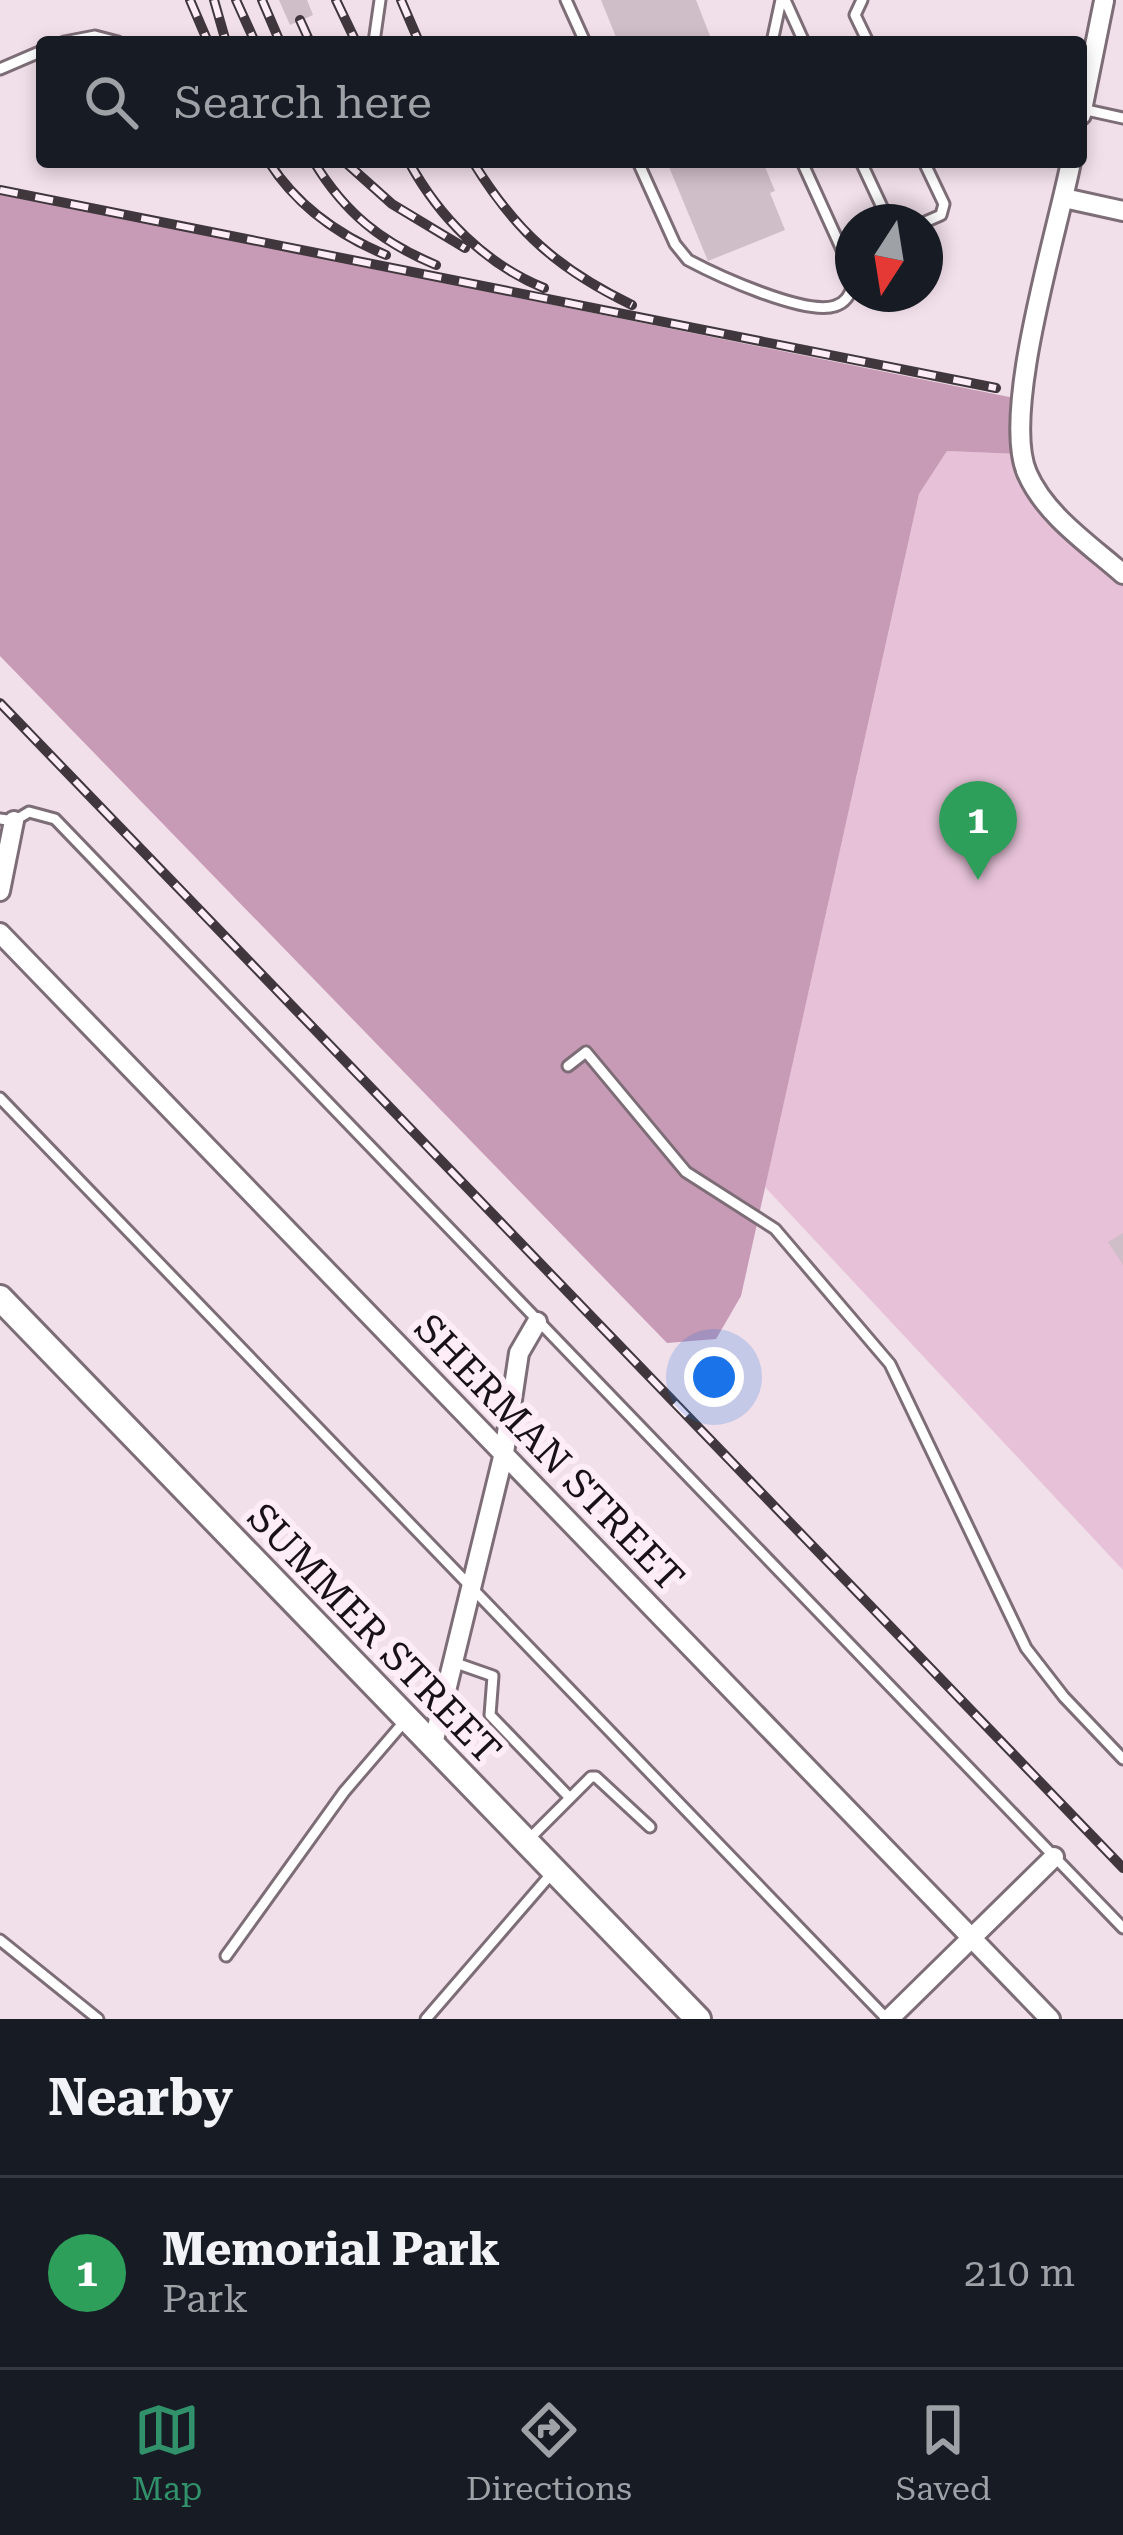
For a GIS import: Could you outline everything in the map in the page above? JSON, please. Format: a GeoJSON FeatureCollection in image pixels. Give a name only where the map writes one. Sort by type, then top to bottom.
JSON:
{"type":"FeatureCollection","features":[{"type":"Feature","properties":{"kind":"street"},"geometry":{"type":"LineString","coordinates":[[1087,83],[1101,1],[1123,5]]}},
{"type":"Feature","properties":{"kind":"street"},"geometry":{"type":"LineString","coordinates":[[1070,168],[1019,399],[1020,454],[1040,496],[1123,574]]}},
{"type":"Feature","properties":{"kind":"street"},"geometry":{"type":"LineString","coordinates":[[1064,198],[1123,212]]}},
{"type":"Feature","properties":{"kind":"street"},"geometry":{"type":"LineString","coordinates":[[0,891],[7,820]]}},
{"type":"Feature","properties":{"kind":"street","name":"SHERMAN STREET"},"geometry":{"type":"LineString","coordinates":[[0,933],[1050,2019]]}},
{"type":"Feature","properties":{"kind":"street","name":"SUMMER STREET"},"geometry":{"type":"LineString","coordinates":[[0,1298],[697,2018]]}},
{"type":"Feature","properties":{"kind":"street"},"geometry":{"type":"LineString","coordinates":[[432,1748],[504,1453],[519,1353],[537,1322]]}},
{"type":"Feature","properties":{"kind":"street"},"geometry":{"type":"LineString","coordinates":[[888,2019],[1054,1857]]}},
{"type":"Feature","properties":{"kind":"lane"},"geometry":{"type":"LineString","coordinates":[[375,36],[380,0]]}},
{"type":"Feature","properties":{"kind":"lane"},"geometry":{"type":"LineString","coordinates":[[566,0],[582,36]]}},
{"type":"Feature","properties":{"kind":"lane"},"geometry":{"type":"LineString","coordinates":[[774,36],[783,0]]}},
{"type":"Feature","properties":{"kind":"lane"},"geometry":{"type":"LineString","coordinates":[[783,0],[802,36]]}},
{"type":"Feature","properties":{"kind":"lane"},"geometry":{"type":"LineString","coordinates":[[862,0],[855,15],[865,36]]}},
{"type":"Feature","properties":{"kind":"lane"},"geometry":{"type":"LineString","coordinates":[[0,69],[36,54]]}},
{"type":"Feature","properties":{"kind":"lane"},"geometry":{"type":"LineString","coordinates":[[1087,113],[1123,118]]}},
{"type":"Feature","properties":{"kind":"lane"},"geometry":{"type":"LineString","coordinates":[[641,168],[675,244],[688,260],[776,297],[820,308],[835,304]]}},
{"type":"Feature","properties":{"kind":"lane"},"geometry":{"type":"LineString","coordinates":[[805,168],[835,227]]}},
{"type":"Feature","properties":{"kind":"lane"},"geometry":{"type":"LineString","coordinates":[[864,168],[881,204]]}},
{"type":"Feature","properties":{"kind":"lane"},"geometry":{"type":"LineString","coordinates":[[927,168],[943,207]]}},
{"type":"Feature","properties":{"kind":"lane"},"geometry":{"type":"LineString","coordinates":[[7,820],[29,812],[56,819],[1123,1928]]}},
{"type":"Feature","properties":{"kind":"lane"},"geometry":{"type":"LineString","coordinates":[[568,1066],[586,1052],[686,1172],[775,1229],[882,1355],[1026,1648],[1064,1697],[1123,1759]]}},
{"type":"Feature","properties":{"kind":"lane"},"geometry":{"type":"LineString","coordinates":[[0,1098],[888,2019]]}},
{"type":"Feature","properties":{"kind":"lane"},"geometry":{"type":"LineString","coordinates":[[453,1662],[493,1676],[490,1715],[570,1798]]}},
{"type":"Feature","properties":{"kind":"lane"},"geometry":{"type":"LineString","coordinates":[[226,1955],[344,1792],[408,1718]]}},
{"type":"Feature","properties":{"kind":"lane"},"geometry":{"type":"LineString","coordinates":[[525,1844],[596,1777],[650,1827]]}},
{"type":"Feature","properties":{"kind":"lane"},"geometry":{"type":"LineString","coordinates":[[426,2019],[552,1873]]}},
{"type":"Feature","properties":{"kind":"lane"},"geometry":{"type":"LineString","coordinates":[[0,1940],[98,2019]]}},
{"type":"Feature","properties":{"kind":"shaded area"},"geometry":{"type":"Polygon","coordinates":[[[0,193],[1019,399],[1020,454],[947,451],[919,494],[741,1296],[716,1339],[667,1343],[0,656],[0,193]]]}},
{"type":"Feature","properties":{"kind":"shaded area"},"geometry":{"type":"Polygon","coordinates":[[[947,451],[1020,454],[1028,476],[1123,574],[1123,1570],[765,1187],[919,494],[947,451]]]}},
{"type":"Feature","properties":{"kind":"building"},"geometry":{"type":"Polygon","coordinates":[[[279,0],[307,0],[313,15],[290,25],[279,0]]]}},
{"type":"Feature","properties":{"kind":"building"},"geometry":{"type":"Polygon","coordinates":[[[601,0],[696,0],[710,36],[616,36],[601,0]]]}},
{"type":"Feature","properties":{"kind":"building"},"geometry":{"type":"Polygon","coordinates":[[[669,168],[765,168],[785,230],[708,261],[669,168]]]}},
{"type":"Feature","properties":{"kind":"building"},"geometry":{"type":"Polygon","coordinates":[[[1123,1233],[1123,1265],[1108,1242],[1123,1233]]]}},
{"type":"Feature","properties":{"kind":"railway"},"geometry":{"type":"LineString","coordinates":[[190,0],[205,36]]}},
{"type":"Feature","properties":{"kind":"railway"},"geometry":{"type":"LineString","coordinates":[[214,0],[224,36]]}},
{"type":"Feature","properties":{"kind":"railway"},"geometry":{"type":"LineString","coordinates":[[236,0],[252,36]]}},
{"type":"Feature","properties":{"kind":"railway"},"geometry":{"type":"LineString","coordinates":[[262,0],[277,36]]}},
{"type":"Feature","properties":{"kind":"railway"},"geometry":{"type":"LineString","coordinates":[[336,0],[353,36]]}},
{"type":"Feature","properties":{"kind":"railway"},"geometry":{"type":"LineString","coordinates":[[401,0],[416,36]]}},
{"type":"Feature","properties":{"kind":"railway"},"geometry":{"type":"LineString","coordinates":[[300,20],[307,36]]}},
{"type":"Feature","properties":{"kind":"railway"},"geometry":{"type":"LineString","coordinates":[[274,168],[320,218],[386,255]]}},
{"type":"Feature","properties":{"kind":"railway"},"geometry":{"type":"LineString","coordinates":[[318,168],[366,224],[436,265]]}},
{"type":"Feature","properties":{"kind":"railway"},"geometry":{"type":"LineString","coordinates":[[352,168],[392,204],[465,248]]}},
{"type":"Feature","properties":{"kind":"railway"},"geometry":{"type":"LineString","coordinates":[[413,168],[434,202],[466,237],[502,266],[544,288]]}},
{"type":"Feature","properties":{"kind":"railway"},"geometry":{"type":"LineString","coordinates":[[477,168],[506,209],[541,246],[582,277],[632,305]]}},
{"type":"Feature","properties":{"kind":"railway"},"geometry":{"type":"LineString","coordinates":[[0,190],[996,388]]}},
{"type":"Feature","properties":{"kind":"railway"},"geometry":{"type":"LineString","coordinates":[[0,703],[1123,1868]]}},
{"type":"Feature","properties":{"kind":"place","name":"Memorial Park"},"geometry":{"type":"Point","coordinates":[978,880]}}]}
